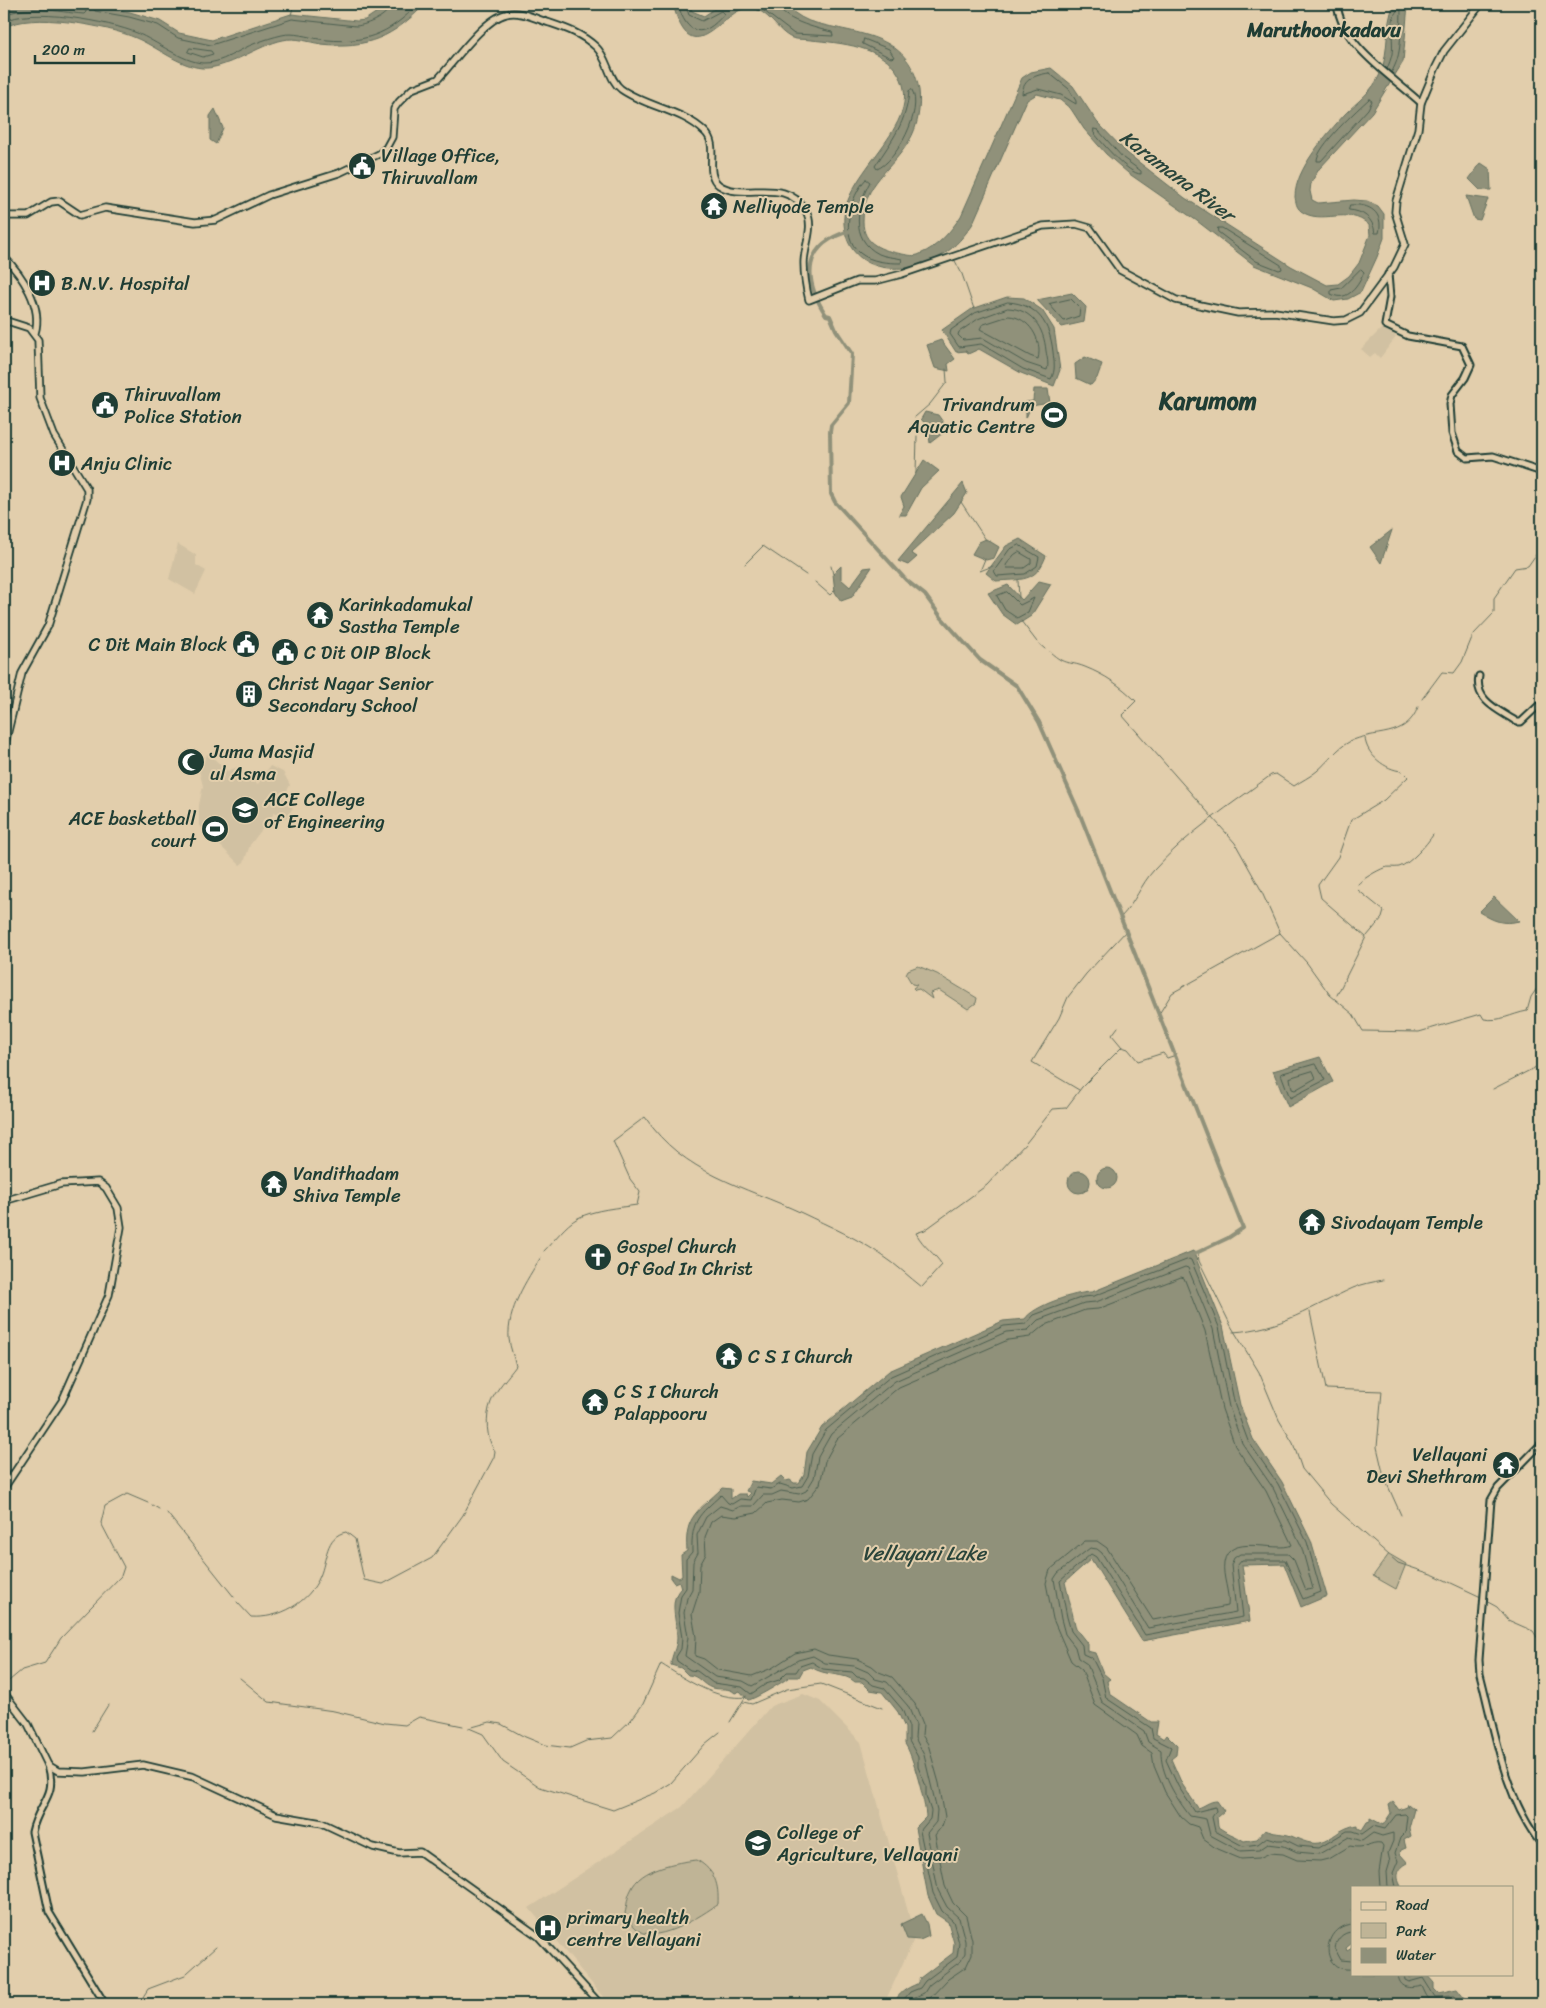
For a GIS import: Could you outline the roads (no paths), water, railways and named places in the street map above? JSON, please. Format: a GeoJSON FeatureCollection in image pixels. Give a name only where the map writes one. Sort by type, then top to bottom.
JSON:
{"type":"FeatureCollection","features":[{"type":"Feature","properties":{"kind":"main road"},"geometry":{"type":"LineString","coordinates":[[4,216],[28,216],[51,202],[59,201],[80,215],[105,208],[195,222],[216,220],[269,194],[339,174],[379,154],[386,148],[392,138],[394,109],[407,94],[417,87],[432,84],[438,79],[485,27],[495,19],[506,14],[522,14],[581,34],[601,53],[619,87],[706,132],[712,142],[712,172],[715,181],[720,186],[741,190],[781,192],[800,204],[806,211],[810,228],[804,261],[809,300],[857,281],[876,281],[902,274],[1043,226],[1076,224],[1090,228],[1120,270],[1176,300],[1238,313],[1275,312],[1334,321],[1346,320],[1360,313],[1388,274],[1405,244],[1396,205],[1418,129],[1422,103],[1444,51],[1481,4]]}},
{"type":"Feature","properties":{"kind":"main road"},"geometry":{"type":"LineString","coordinates":[[4,257],[16,269],[35,304],[38,322],[35,333]]}},
{"type":"Feature","properties":{"kind":"main road"},"geometry":{"type":"LineString","coordinates":[[4,320],[29,328],[35,333],[38,340],[40,398],[54,435],[84,482],[87,499],[48,626],[22,673],[4,748]]}},
{"type":"Feature","properties":{"kind":"main road"},"geometry":{"type":"LineString","coordinates":[[4,1201],[61,1184],[98,1182],[106,1188],[118,1208],[122,1227],[109,1295],[62,1401],[4,1488]]}},
{"type":"Feature","properties":{"kind":"main road"},"geometry":{"type":"LineString","coordinates":[[4,1693],[28,1724],[48,1765],[65,1773],[113,1770],[143,1765],[194,1777],[276,1815],[322,1823],[373,1847],[399,1853],[420,1852],[538,1936],[600,2004]]}},
{"type":"Feature","properties":{"kind":"street"},"geometry":{"type":"LineString","coordinates":[[1337,4],[1338,14],[1348,35],[1376,63],[1422,103]]}},
{"type":"Feature","properties":{"kind":"street"},"geometry":{"type":"LineString","coordinates":[[1388,274],[1390,297],[1385,325],[1408,336],[1462,346],[1470,361],[1471,368],[1452,395],[1450,404],[1452,433],[1458,452],[1467,458],[1493,456],[1542,472]]}},
{"type":"Feature","properties":{"kind":"street"},"geometry":{"type":"LineString","coordinates":[[1479,676],[1478,687],[1483,698],[1517,722],[1521,722],[1538,706],[1542,707]]}},
{"type":"Feature","properties":{"kind":"street"},"geometry":{"type":"LineString","coordinates":[[1542,1443],[1493,1496],[1490,1506],[1484,1599],[1479,1633],[1480,1674],[1507,1777],[1518,1805],[1542,1845]]}},
{"type":"Feature","properties":{"kind":"street"},"geometry":{"type":"LineString","coordinates":[[48,1765],[52,1788],[34,1821],[32,1832],[49,1912],[105,2004]]}},
{"type":"Feature","properties":{"kind":"water"},"geometry":{"type":"Polygon","coordinates":[[[752,2],[780,4],[809,21],[861,33],[877,39],[892,46],[904,56],[913,71],[919,90],[920,103],[917,123],[902,151],[873,187],[864,208],[863,221],[866,236],[875,245],[887,251],[911,256],[918,255],[933,247],[953,228],[961,216],[1022,78],[1031,72],[1051,68],[1073,86],[1097,122],[1127,153],[1185,198],[1291,266],[1327,285],[1338,284],[1349,276],[1359,263],[1370,235],[1369,225],[1361,219],[1352,216],[1317,217],[1301,211],[1297,206],[1295,197],[1296,186],[1313,152],[1377,80],[1383,65],[1389,21],[1394,4],[1408,4],[1403,62],[1372,112],[1319,169],[1311,183],[1310,191],[1312,200],[1318,203],[1354,200],[1367,201],[1378,206],[1384,214],[1384,238],[1361,292],[1348,299],[1334,301],[1312,288],[1254,265],[1197,221],[1128,173],[1106,154],[1084,129],[1071,109],[1060,100],[1037,94],[1027,100],[972,225],[960,241],[944,254],[930,261],[898,268],[882,267],[868,262],[856,254],[848,241],[844,224],[846,205],[855,186],[893,131],[902,112],[905,94],[899,75],[892,65],[872,52],[860,48],[792,38],[762,12],[750,8],[740,10],[708,33],[699,37],[689,36],[681,25],[673,4],[689,4],[692,11],[704,16],[723,4],[752,2]]]}},
{"type":"Feature","properties":{"kind":"water"},"geometry":{"type":"Polygon","coordinates":[[[4,4],[82,4],[130,12],[160,21],[179,33],[212,40],[291,14],[357,21],[365,20],[389,4],[425,4],[402,25],[379,38],[366,42],[338,45],[288,39],[273,43],[221,65],[202,68],[185,64],[124,33],[89,25],[69,22],[31,21],[16,23],[4,28],[4,4]]]}},
{"type":"Feature","properties":{"kind":"water"},"geometry":{"type":"Polygon","coordinates":[[[215,109],[223,128],[216,144],[210,140],[210,116],[215,109]]]}},
{"type":"Feature","properties":{"kind":"water"},"geometry":{"type":"Polygon","coordinates":[[[1481,163],[1490,169],[1491,190],[1480,190],[1469,179],[1481,163]]]}},
{"type":"Feature","properties":{"kind":"water"},"geometry":{"type":"Polygon","coordinates":[[[1466,196],[1488,199],[1480,220],[1474,219],[1466,196]]]}},
{"type":"Feature","properties":{"kind":"water"},"geometry":{"type":"Polygon","coordinates":[[[1072,293],[1086,307],[1084,322],[1062,327],[1037,300],[1072,293]]]}},
{"type":"Feature","properties":{"kind":"water"},"geometry":{"type":"Polygon","coordinates":[[[1007,297],[1024,298],[1042,310],[1054,329],[1060,370],[1054,386],[1021,373],[979,349],[968,354],[966,351],[956,352],[942,330],[972,309],[1007,297]]]}},
{"type":"Feature","properties":{"kind":"water"},"geometry":{"type":"Polygon","coordinates":[[[941,340],[955,359],[948,364],[949,371],[935,368],[927,345],[941,340]]]}},
{"type":"Feature","properties":{"kind":"water"},"geometry":{"type":"Polygon","coordinates":[[[1085,357],[1102,364],[1097,378],[1091,385],[1076,378],[1075,364],[1085,357]]]}},
{"type":"Feature","properties":{"kind":"water"},"geometry":{"type":"Polygon","coordinates":[[[1034,389],[1048,389],[1050,403],[1031,406],[1026,418],[1026,402],[1033,401],[1034,389]]]}},
{"type":"Feature","properties":{"kind":"water"},"geometry":{"type":"Polygon","coordinates":[[[925,412],[938,415],[948,429],[930,443],[928,427],[921,419],[925,412]]]}},
{"type":"Feature","properties":{"kind":"water"},"geometry":{"type":"Polygon","coordinates":[[[924,460],[939,471],[921,488],[906,515],[899,515],[904,506],[901,497],[924,460]]]}},
{"type":"Feature","properties":{"kind":"water"},"geometry":{"type":"Polygon","coordinates":[[[963,483],[967,493],[954,513],[911,553],[917,557],[908,565],[898,561],[963,483]]]}},
{"type":"Feature","properties":{"kind":"water"},"geometry":{"type":"Polygon","coordinates":[[[1392,530],[1381,563],[1370,547],[1392,530]]]}},
{"type":"Feature","properties":{"kind":"water"},"geometry":{"type":"Polygon","coordinates":[[[986,539],[999,547],[994,558],[986,560],[972,554],[979,542],[986,539]]]}},
{"type":"Feature","properties":{"kind":"water"},"geometry":{"type":"Polygon","coordinates":[[[1020,539],[1046,556],[1042,565],[1027,578],[996,581],[986,573],[1006,546],[1020,539]]]}},
{"type":"Feature","properties":{"kind":"water"},"geometry":{"type":"Polygon","coordinates":[[[841,566],[841,579],[850,587],[864,568],[872,567],[852,597],[841,601],[835,592],[833,574],[841,566]]]}},
{"type":"Feature","properties":{"kind":"water"},"geometry":{"type":"Polygon","coordinates":[[[1039,581],[1051,584],[1031,616],[1017,625],[1002,614],[988,593],[1008,585],[1022,600],[1039,581]]]}},
{"type":"Feature","properties":{"kind":"water"},"geometry":{"type":"Polygon","coordinates":[[[1494,897],[1519,921],[1508,923],[1498,921],[1479,912],[1494,897]]]}},
{"type":"Feature","properties":{"kind":"water"},"geometry":{"type":"Polygon","coordinates":[[[1320,1057],[1333,1082],[1288,1107],[1273,1071],[1320,1057]]]}},
{"type":"Feature","properties":{"kind":"water"},"geometry":{"type":"Polygon","coordinates":[[[1103,1168],[1111,1168],[1117,1174],[1117,1182],[1111,1188],[1103,1188],[1097,1182],[1097,1174],[1103,1168]]]}},
{"type":"Feature","properties":{"kind":"water"},"geometry":{"type":"Polygon","coordinates":[[[1079,1171],[1087,1174],[1090,1182],[1087,1190],[1079,1193],[1071,1190],[1068,1182],[1071,1174],[1079,1171]]]}},
{"type":"Feature","properties":{"kind":"water","name":"Vellayani Lake"},"geometry":{"type":"Polygon","coordinates":[[[1193,1251],[1223,1326],[1240,1405],[1253,1439],[1282,1482],[1311,1541],[1327,1596],[1301,1607],[1284,1564],[1242,1565],[1250,1621],[1142,1641],[1091,1559],[1065,1582],[1076,1629],[1087,1643],[1087,1651],[1095,1653],[1103,1673],[1110,1679],[1107,1681],[1110,1694],[1151,1722],[1158,1722],[1156,1734],[1164,1739],[1167,1735],[1177,1745],[1176,1755],[1171,1759],[1182,1784],[1198,1808],[1217,1801],[1224,1811],[1217,1817],[1218,1827],[1244,1841],[1257,1839],[1265,1830],[1288,1835],[1307,1842],[1319,1843],[1351,1826],[1358,1825],[1358,1828],[1362,1830],[1367,1822],[1370,1821],[1370,1818],[1383,1825],[1391,1813],[1389,1805],[1393,1802],[1399,1810],[1407,1807],[1408,1804],[1414,1809],[1409,1828],[1411,1836],[1404,1840],[1406,1848],[1401,1850],[1400,1854],[1408,1863],[1398,1873],[1401,1886],[1351,1886],[1351,1944],[1346,1948],[1347,1951],[1351,1949],[1351,1976],[1410,1976],[1410,1978],[1413,1976],[1428,1976],[1434,1983],[1434,1989],[1438,1993],[1457,1989],[1464,1998],[1459,2001],[1462,2004],[894,2004],[903,1991],[917,1984],[920,1978],[953,1953],[954,1943],[948,1922],[936,1914],[928,1896],[915,1828],[926,1817],[915,1767],[905,1744],[905,1728],[898,1712],[882,1692],[870,1690],[862,1682],[855,1682],[846,1677],[823,1672],[811,1667],[803,1670],[799,1677],[789,1677],[769,1690],[748,1700],[740,1691],[735,1693],[727,1689],[712,1688],[692,1675],[688,1675],[681,1668],[671,1665],[677,1638],[674,1605],[677,1593],[681,1588],[679,1581],[674,1583],[671,1579],[671,1574],[679,1578],[682,1576],[681,1555],[687,1551],[688,1529],[691,1521],[700,1509],[722,1488],[731,1489],[731,1499],[738,1494],[746,1494],[747,1497],[751,1493],[746,1491],[751,1481],[771,1484],[781,1476],[786,1481],[790,1480],[794,1483],[799,1483],[804,1475],[807,1452],[822,1427],[889,1371],[1003,1321],[1025,1319],[1036,1309],[1045,1305],[1075,1294],[1092,1292],[1193,1251]]]}},
{"type":"Feature","properties":{"kind":"water"},"geometry":{"type":"Polygon","coordinates":[[[922,1914],[927,1924],[929,1936],[920,1940],[907,1939],[901,1924],[922,1914]]]}},
{"type":"Feature","properties":{"kind":"waterway"},"geometry":{"type":"LineString","coordinates":[[291,15],[294,4]]}},
{"type":"Feature","properties":{"kind":"waterway"},"geometry":{"type":"LineString","coordinates":[[850,231],[834,237],[823,244],[815,254],[811,264],[813,288],[818,301],[826,315],[830,316],[836,330],[852,354],[849,403],[831,425],[831,494],[835,502],[906,580],[925,595],[941,617],[980,660],[1017,686],[1039,722],[1079,812],[1243,1228],[1228,1238],[1192,1255]]}},
{"type":"Feature","properties":{"kind":"waterway"},"geometry":{"type":"LineString","coordinates":[[954,259],[962,274],[974,309]]}},
{"type":"Feature","properties":{"kind":"waterway"},"geometry":{"type":"LineString","coordinates":[[915,417],[930,404],[947,382],[946,369]]}},
{"type":"Feature","properties":{"kind":"waterway"},"geometry":{"type":"LineString","coordinates":[[916,473],[917,436]]}},
{"type":"Feature","properties":{"kind":"waterway"},"geometry":{"type":"LineString","coordinates":[[961,502],[986,540]]}},
{"type":"Feature","properties":{"kind":"waterway"},"geometry":{"type":"LineString","coordinates":[[745,564],[763,546],[806,575]]}},
{"type":"Feature","properties":{"kind":"waterway"},"geometry":{"type":"LineString","coordinates":[[1422,699],[1442,672],[1454,673],[1462,662],[1473,635],[1494,613],[1494,598],[1515,568],[1528,566],[1542,546]]}},
{"type":"Feature","properties":{"kind":"waterway"},"geometry":{"type":"LineString","coordinates":[[985,559],[980,571],[993,566]]}},
{"type":"Feature","properties":{"kind":"waterway"},"geometry":{"type":"LineString","coordinates":[[831,566],[833,574]]}},
{"type":"Feature","properties":{"kind":"waterway"},"geometry":{"type":"LineString","coordinates":[[1018,580],[1019,598]]}},
{"type":"Feature","properties":{"kind":"waterway"},"geometry":{"type":"LineString","coordinates":[[815,582],[830,595],[835,590]]}},
{"type":"Feature","properties":{"kind":"waterway"},"geometry":{"type":"LineString","coordinates":[[1021,621],[1037,642],[1045,649]]}},
{"type":"Feature","properties":{"kind":"waterway"},"geometry":{"type":"LineString","coordinates":[[1050,652],[1064,661],[1099,673],[1118,685],[1136,701],[1122,715],[1235,843],[1260,888],[1280,933]]}},
{"type":"Feature","properties":{"kind":"waterway"},"geometry":{"type":"LineString","coordinates":[[1121,917],[1149,875],[1167,856],[1210,820],[1271,775],[1276,774],[1294,786],[1317,771],[1340,748],[1349,742],[1388,732],[1406,725],[1418,707]]}},
{"type":"Feature","properties":{"kind":"waterway"},"geometry":{"type":"LineString","coordinates":[[1337,995],[1366,937],[1321,898],[1318,885],[1338,857],[1351,820],[1384,800],[1408,777],[1402,771],[1384,765],[1373,756],[1366,744],[1365,738]]}},
{"type":"Feature","properties":{"kind":"waterway"},"geometry":{"type":"LineString","coordinates":[[1358,884],[1381,869],[1399,867],[1408,862],[1433,835]]}},
{"type":"Feature","properties":{"kind":"waterway"},"geometry":{"type":"LineString","coordinates":[[1358,890],[1384,911],[1382,918],[1367,936]]}},
{"type":"Feature","properties":{"kind":"waterway"},"geometry":{"type":"LineString","coordinates":[[1079,1090],[1032,1062],[1059,1018],[1068,997],[1086,974],[1127,930]]}},
{"type":"Feature","properties":{"kind":"waterway"},"geometry":{"type":"LineString","coordinates":[[1159,1014],[1172,993],[1280,933],[1307,963],[1330,995],[1353,1014],[1363,1031],[1419,1032],[1481,1014],[1484,1019],[1490,1020],[1527,1011],[1531,997],[1542,981]]}},
{"type":"Feature","properties":{"kind":"waterway"},"geometry":{"type":"LineString","coordinates":[[1082,1087],[1122,1047],[1112,1035],[1118,1027]]}},
{"type":"Feature","properties":{"kind":"waterway"},"geometry":{"type":"LineString","coordinates":[[1122,1047],[1128,1049],[1138,1061],[1163,1053],[1167,1058],[1176,1055]]}},
{"type":"Feature","properties":{"kind":"waterway"},"geometry":{"type":"LineString","coordinates":[[1493,1089],[1542,1064]]}},
{"type":"Feature","properties":{"kind":"waterway"},"geometry":{"type":"LineString","coordinates":[[544,1251],[564,1229],[578,1218],[599,1211],[637,1205],[640,1192],[630,1179],[613,1141],[645,1117],[660,1136],[677,1152],[696,1165],[737,1186],[780,1203],[854,1238],[888,1260],[922,1287],[942,1265],[922,1243],[916,1233],[925,1230],[987,1185],[1026,1143],[1053,1109],[1066,1108],[1082,1087]]}},
{"type":"Feature","properties":{"kind":"waterway"},"geometry":{"type":"LineString","coordinates":[[1198,1253],[1199,1261],[1231,1326],[1259,1372],[1279,1420],[1293,1443],[1302,1469],[1331,1504],[1398,1563],[1434,1575],[1481,1597]]}},
{"type":"Feature","properties":{"kind":"waterway"},"geometry":{"type":"LineString","coordinates":[[237,1602],[251,1617],[272,1615],[292,1607],[309,1594],[315,1586],[330,1543],[339,1534],[346,1532],[355,1539],[364,1580],[383,1584],[432,1558],[463,1515],[494,1457],[495,1451],[487,1428],[489,1408],[496,1392],[516,1366],[509,1339],[511,1317],[519,1296],[541,1257]]}},
{"type":"Feature","properties":{"kind":"waterway"},"geometry":{"type":"LineString","coordinates":[[1233,1332],[1267,1327],[1296,1316],[1353,1288],[1383,1280]]}},
{"type":"Feature","properties":{"kind":"waterway"},"geometry":{"type":"LineString","coordinates":[[1310,1312],[1326,1389],[1382,1391],[1377,1447],[1384,1477],[1401,1515]]}},
{"type":"Feature","properties":{"kind":"waterway"},"geometry":{"type":"LineString","coordinates":[[4,1685],[22,1670],[45,1663],[61,1638],[121,1576],[124,1567],[101,1523],[105,1506],[127,1494],[148,1503]]}},
{"type":"Feature","properties":{"kind":"waterway"},"geometry":{"type":"LineString","coordinates":[[152,1505],[159,1509]]}},
{"type":"Feature","properties":{"kind":"waterway"},"geometry":{"type":"LineString","coordinates":[[167,1513],[234,1597]]}},
{"type":"Feature","properties":{"kind":"waterway"},"geometry":{"type":"LineString","coordinates":[[1486,1601],[1497,1607],[1508,1620],[1533,1631],[1542,1645]]}},
{"type":"Feature","properties":{"kind":"waterway"},"geometry":{"type":"LineString","coordinates":[[469,1728],[490,1722],[501,1724],[545,1745],[570,1748],[586,1741],[612,1738],[631,1720],[643,1704],[661,1664],[702,1688],[724,1696],[746,1697]]}},
{"type":"Feature","properties":{"kind":"waterway"},"geometry":{"type":"LineString","coordinates":[[240,1678],[269,1702],[334,1711],[385,1723],[405,1725],[419,1717],[463,1726]]}},
{"type":"Feature","properties":{"kind":"waterway"},"geometry":{"type":"LineString","coordinates":[[743,1702],[752,1704],[787,1689],[821,1684],[882,1708]]}},
{"type":"Feature","properties":{"kind":"waterway"},"geometry":{"type":"LineString","coordinates":[[730,1722],[746,1696]]}},
{"type":"Feature","properties":{"kind":"waterway"},"geometry":{"type":"LineString","coordinates":[[92,1731],[108,1705]]}},
{"type":"Feature","properties":{"kind":"waterway"},"geometry":{"type":"LineString","coordinates":[[469,1728],[483,1734],[503,1762],[540,1787],[613,1810],[655,1793],[671,1783],[705,1744],[720,1732]]}},
{"type":"Feature","properties":{"kind":"waterway"},"geometry":{"type":"LineString","coordinates":[[187,1973],[216,1947]]}},
{"type":"Feature","properties":{"kind":"waterway"},"geometry":{"type":"LineString","coordinates":[[145,2004],[143,1997],[148,1989],[185,1975]]}},
{"type":"Feature","properties":{"kind":"place","name":"Village Office, Thiruvallam"},"geometry":{"type":"Point","coordinates":[362,166]}},
{"type":"Feature","properties":{"kind":"place","name":"Nelliyode Temple"},"geometry":{"type":"Point","coordinates":[714,206]}},
{"type":"Feature","properties":{"kind":"place","name":"B.N.V. Hospital"},"geometry":{"type":"Point","coordinates":[42,283]}},
{"type":"Feature","properties":{"kind":"place","name":"Thiruvallam Police Station"},"geometry":{"type":"Point","coordinates":[105,405]}},
{"type":"Feature","properties":{"kind":"place","name":"Trivandrum Aquatic Centre"},"geometry":{"type":"Point","coordinates":[1054,415]}},
{"type":"Feature","properties":{"kind":"place","name":"Anju Clinic"},"geometry":{"type":"Point","coordinates":[62,463]}},
{"type":"Feature","properties":{"kind":"place","name":"Karinkadamukal Sastha Temple"},"geometry":{"type":"Point","coordinates":[320,615]}},
{"type":"Feature","properties":{"kind":"place","name":"C Dit Main Block"},"geometry":{"type":"Point","coordinates":[246,644]}},
{"type":"Feature","properties":{"kind":"place","name":"C Dit OIP Block"},"geometry":{"type":"Point","coordinates":[285,652]}},
{"type":"Feature","properties":{"kind":"place","name":"Christ Nagar Senior Secondary School"},"geometry":{"type":"Point","coordinates":[249,694]}},
{"type":"Feature","properties":{"kind":"place","name":"Juma Masjid ul Asma"},"geometry":{"type":"Point","coordinates":[191,762]}},
{"type":"Feature","properties":{"kind":"place","name":"ACE College of Engineering"},"geometry":{"type":"Point","coordinates":[245,810]}},
{"type":"Feature","properties":{"kind":"place","name":"ACE basketball court"},"geometry":{"type":"Point","coordinates":[215,829]}},
{"type":"Feature","properties":{"kind":"place","name":"Vandithadam Shiva Temple"},"geometry":{"type":"Point","coordinates":[274,1184]}},
{"type":"Feature","properties":{"kind":"place","name":"Sivodayam Temple"},"geometry":{"type":"Point","coordinates":[1312,1222]}},
{"type":"Feature","properties":{"kind":"place","name":"Gospel Church Of God In Christ"},"geometry":{"type":"Point","coordinates":[598,1257]}},
{"type":"Feature","properties":{"kind":"place","name":"C S I Church"},"geometry":{"type":"Point","coordinates":[729,1356]}},
{"type":"Feature","properties":{"kind":"place","name":"C S I Church Palappooru"},"geometry":{"type":"Point","coordinates":[595,1402]}},
{"type":"Feature","properties":{"kind":"place","name":"Vellayani Devi Shethram"},"geometry":{"type":"Point","coordinates":[1506,1465]}},
{"type":"Feature","properties":{"kind":"place","name":"College of Agriculture, Vellayani"},"geometry":{"type":"Point","coordinates":[758,1843]}},
{"type":"Feature","properties":{"kind":"place","name":"primary health centre Vellayani"},"geometry":{"type":"Point","coordinates":[548,1928]}},
{"type":"Feature","properties":{"kind":"district","name":"Maruthoorkadavu"},"geometry":{"type":"Point","coordinates":[1324,30]}},
{"type":"Feature","properties":{"kind":"district","name":"Karumom"},"geometry":{"type":"Point","coordinates":[1208,401]}},
{"type":"Feature","properties":{"kind":"water label","name":"Karamana River"},"geometry":{"type":"Point","coordinates":[1177,176]}}]}
